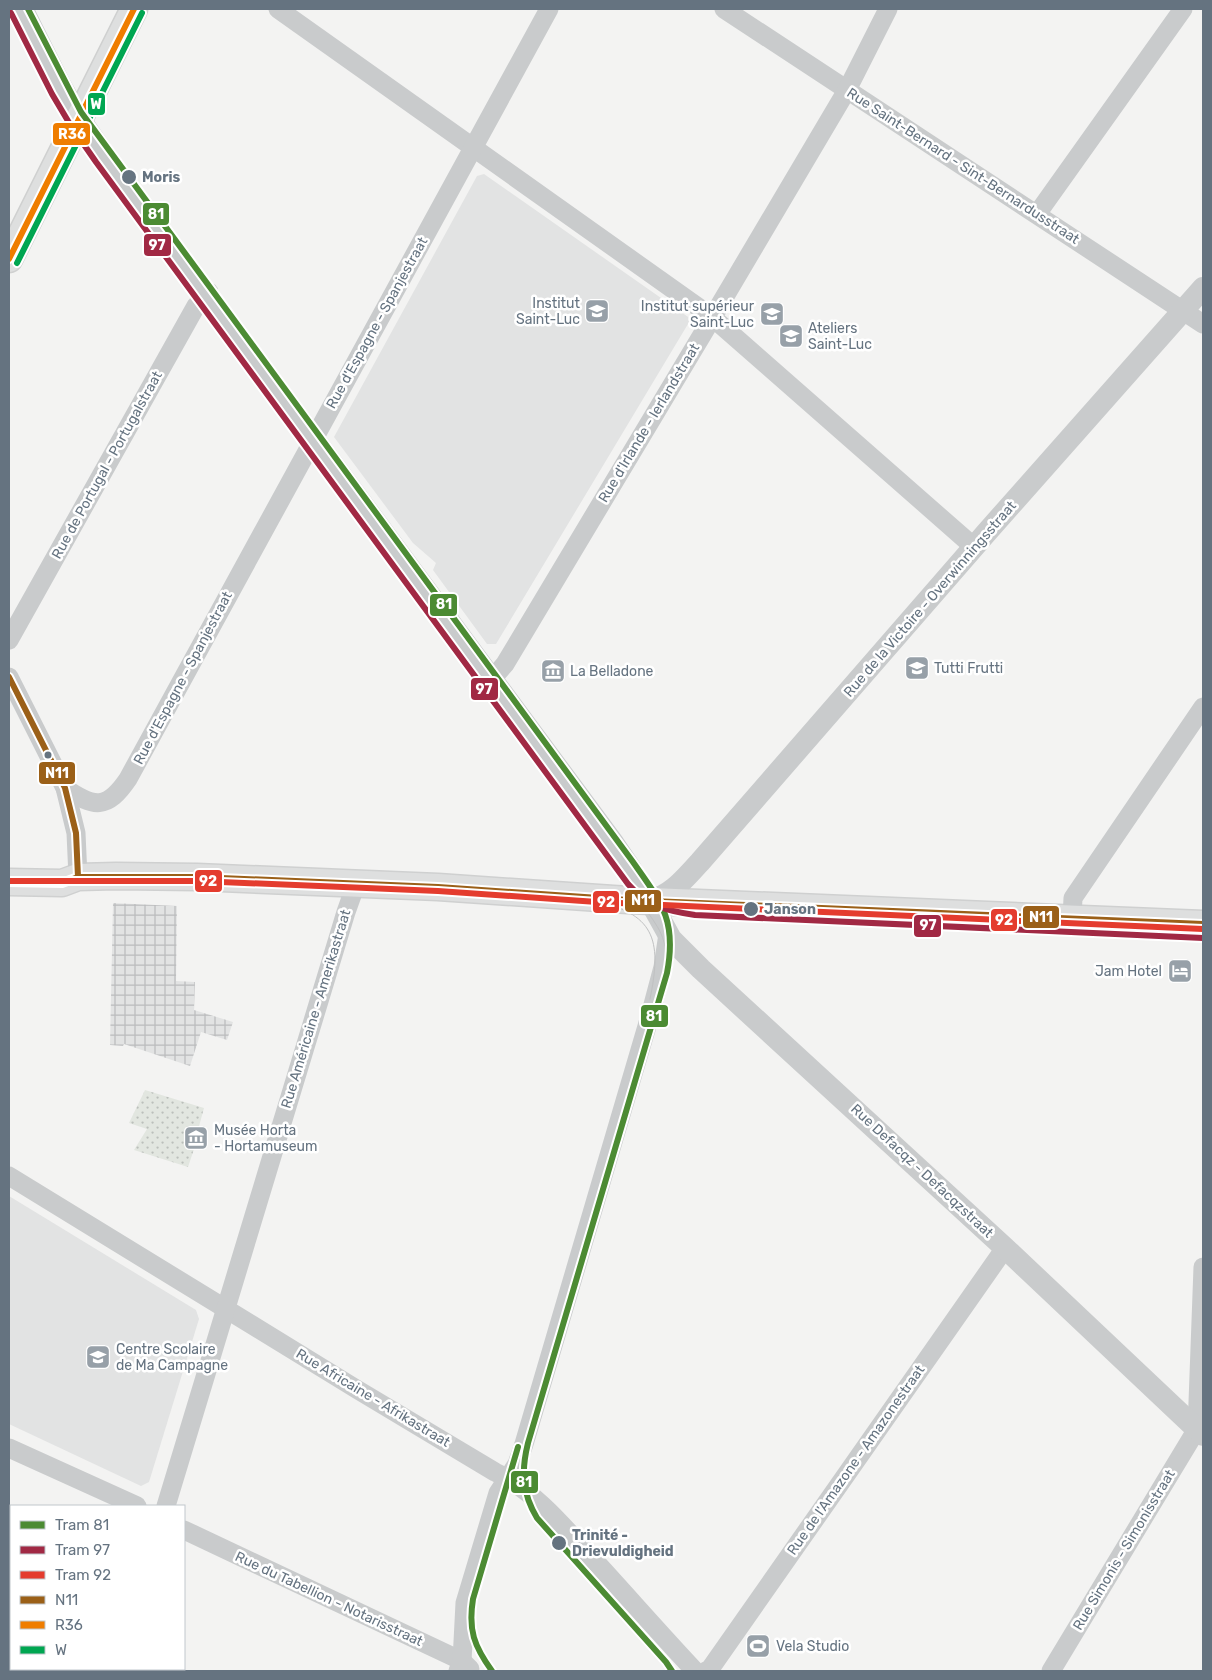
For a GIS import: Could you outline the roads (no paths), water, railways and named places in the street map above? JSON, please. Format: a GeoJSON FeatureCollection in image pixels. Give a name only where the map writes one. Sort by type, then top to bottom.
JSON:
{"type":"FeatureCollection","features":[{"type":"Feature","properties":{"kind":"main road"},"geometry":{"type":"LineString","coordinates":[[9,259],[134,9]]}},
{"type":"Feature","properties":{"kind":"main road"},"geometry":{"type":"LineString","coordinates":[[9,865],[45,866],[78,877],[155,876],[354,890],[438,887],[650,900],[1203,924]]}},
{"type":"Feature","properties":{"kind":"main road"},"geometry":{"type":"LineString","coordinates":[[9,882],[62,883],[78,877]]}},
{"type":"Feature","properties":{"kind":"street"},"geometry":{"type":"LineString","coordinates":[[24,9],[62,85],[80,116],[119,173],[615,843],[650,900]]}},
{"type":"Feature","properties":{"kind":"street"},"geometry":{"type":"LineString","coordinates":[[278,9],[712,317],[974,547]]}},
{"type":"Feature","properties":{"kind":"street","name":"Rue d'Espagne - Spanjestraat"},"geometry":{"type":"LineString","coordinates":[[65,788],[82,800],[93,803],[106,802],[118,794],[128,780],[549,9]]}},
{"type":"Feature","properties":{"kind":"street","name":"Rue Saint-Bernard - Sint-Bernardusstraat"},"geometry":{"type":"LineString","coordinates":[[724,9],[1203,324]]}},
{"type":"Feature","properties":{"kind":"street","name":"Rue d'Irlande - Ierlandstraat"},"geometry":{"type":"LineString","coordinates":[[493,678],[505,664],[847,90],[888,9]]}},
{"type":"Feature","properties":{"kind":"street"},"geometry":{"type":"LineString","coordinates":[[1037,214],[1183,9]]}},
{"type":"Feature","properties":{"kind":"street","name":"Rue de la Victoire - Overwinningsstraat"},"geometry":{"type":"LineString","coordinates":[[650,900],[671,892],[700,862],[974,547],[1203,288]]}},
{"type":"Feature","properties":{"kind":"street","name":"Rue de Portugal - Portugalstraat"},"geometry":{"type":"LineString","coordinates":[[9,640],[196,306],[208,292]]}},
{"type":"Feature","properties":{"kind":"street"},"geometry":{"type":"LineString","coordinates":[[9,677],[65,788],[76,833],[78,877]]}},
{"type":"Feature","properties":{"kind":"street"},"geometry":{"type":"LineString","coordinates":[[1072,919],[1073,898],[1203,706]]}},
{"type":"Feature","properties":{"kind":"street","name":"Rue Américaine - Amerikastraat"},"geometry":{"type":"LineString","coordinates":[[166,1505],[225,1307],[354,890]]}},
{"type":"Feature","properties":{"kind":"street","name":"Rue Defacqz - Defacqzstraat"},"geometry":{"type":"LineString","coordinates":[[650,900],[668,934],[716,983],[1005,1248],[1200,1432]]}},
{"type":"Feature","properties":{"kind":"street"},"geometry":{"type":"LineString","coordinates":[[464,1668],[465,1603],[498,1493],[509,1479],[517,1464],[524,1444],[644,1035],[663,967],[668,934]]}},
{"type":"Feature","properties":{"kind":"street","name":"Rue Africaine - Afrikastraat"},"geometry":{"type":"LineString","coordinates":[[9,1176],[358,1390],[509,1479],[541,1504],[695,1671]]}},
{"type":"Feature","properties":{"kind":"street","name":"Rue de l'Amazone - Amazonestraat"},"geometry":{"type":"LineString","coordinates":[[706,1671],[710,1669],[1005,1248]]}},
{"type":"Feature","properties":{"kind":"street"},"geometry":{"type":"LineString","coordinates":[[1200,1432],[1203,1267]]}},
{"type":"Feature","properties":{"kind":"street","name":"Rue Simonis - Simonisstraat"},"geometry":{"type":"LineString","coordinates":[[1051,1671],[1200,1432]]}},
{"type":"Feature","properties":{"kind":"street"},"geometry":{"type":"LineString","coordinates":[[9,1448],[135,1505]]}},
{"type":"Feature","properties":{"kind":"street","name":"Rue du Tabellion - Notarisstraat"},"geometry":{"type":"LineString","coordinates":[[185,1530],[464,1668]]}},
{"type":"Feature","properties":{"kind":"tram line","name":"81"},"geometry":{"type":"LineString","coordinates":[[28,9],[81,112],[633,862],[652,889],[665,913],[670,939],[667,973],[528,1443],[524,1463],[524,1482],[528,1500],[537,1518],[672,1671]]}},
{"type":"Feature","properties":{"kind":"tram line","name":"97"},"geometry":{"type":"LineString","coordinates":[[11,13],[52,94],[96,162],[628,884],[643,898],[675,912],[695,915],[1203,938]]}},
{"type":"Feature","properties":{"kind":"tram line","name":"92"},"geometry":{"type":"LineString","coordinates":[[9,881],[197,881],[438,891],[597,902],[1203,929]]}},
{"type":"Feature","properties":{"kind":"tram line"},"geometry":{"type":"LineString","coordinates":[[602,894],[632,901],[642,907],[651,917],[665,945],[666,967],[664,983]]}},
{"type":"Feature","properties":{"kind":"tram line"},"geometry":{"type":"LineString","coordinates":[[597,902],[617,907],[633,915],[643,924],[650,935],[654,948],[655,963],[650,999]]}},
{"type":"Feature","properties":{"kind":"tram line","name":"81"},"geometry":{"type":"LineString","coordinates":[[492,1671],[481,1654],[474,1637],[471,1620],[473,1599],[518,1447]]}},
{"type":"Feature","properties":{"kind":"place","name":"Moris"},"geometry":{"type":"Point","coordinates":[129,177]}},
{"type":"Feature","properties":{"kind":"place","name":"Institut Saint-Luc"},"geometry":{"type":"Point","coordinates":[597,311]}},
{"type":"Feature","properties":{"kind":"place","name":"Institut supérieur Saint-Luc"},"geometry":{"type":"Point","coordinates":[772,314]}},
{"type":"Feature","properties":{"kind":"place","name":"Ateliers Saint-Luc"},"geometry":{"type":"Point","coordinates":[791,336]}},
{"type":"Feature","properties":{"kind":"place","name":"Tutti Frutti"},"geometry":{"type":"Point","coordinates":[917,668]}},
{"type":"Feature","properties":{"kind":"place","name":"La Belladone"},"geometry":{"type":"Point","coordinates":[553,671]}},
{"type":"Feature","properties":{"kind":"place","name":"Janson"},"geometry":{"type":"Point","coordinates":[751,909]}},
{"type":"Feature","properties":{"kind":"place","name":"Jam Hotel"},"geometry":{"type":"Point","coordinates":[1180,971]}},
{"type":"Feature","properties":{"kind":"place","name":"Musée Horta - Hortamuseum"},"geometry":{"type":"Point","coordinates":[196,1138]}},
{"type":"Feature","properties":{"kind":"place","name":"Centre Scolaire de Ma Campagne"},"geometry":{"type":"Point","coordinates":[98,1357]}},
{"type":"Feature","properties":{"kind":"place","name":"Trinité - Drievuldigheid"},"geometry":{"type":"Point","coordinates":[559,1543]}},
{"type":"Feature","properties":{"kind":"place","name":"Vela Studio"},"geometry":{"type":"Point","coordinates":[758,1646]}}]}
